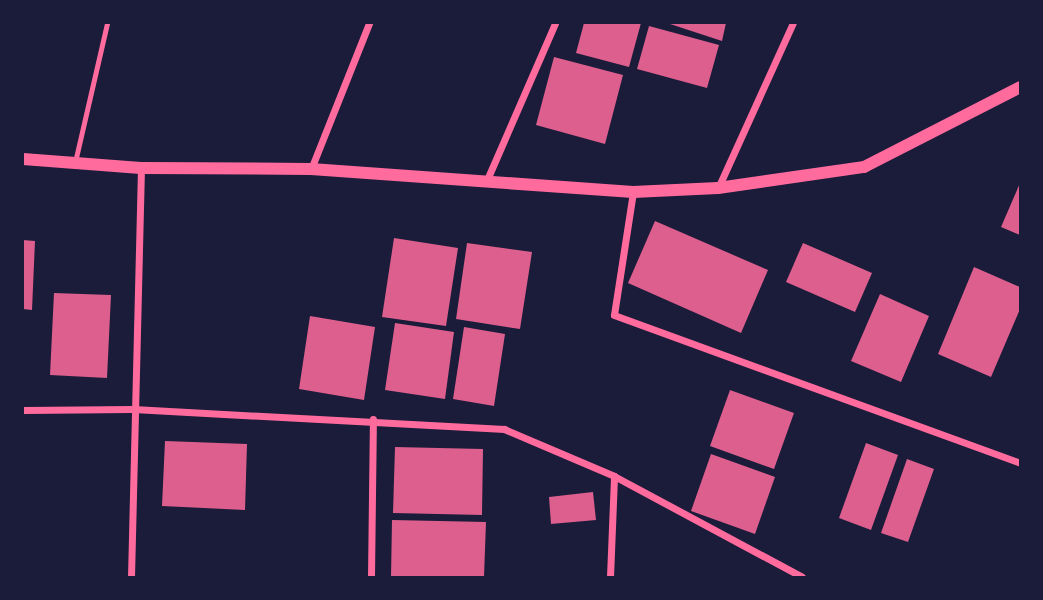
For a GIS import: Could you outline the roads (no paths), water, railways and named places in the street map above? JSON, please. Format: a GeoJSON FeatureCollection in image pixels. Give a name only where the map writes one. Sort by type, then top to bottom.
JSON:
{"type":"FeatureCollection","features":[{"type":"Feature","properties":{"kind":"street"},"geometry":{"type":"LineString","coordinates":[[312,169],[369,23]]}},
{"type":"Feature","properties":{"kind":"street"},"geometry":{"type":"LineString","coordinates":[[485,185],[555,23]]}},
{"type":"Feature","properties":{"kind":"street"},"geometry":{"type":"LineString","coordinates":[[718,188],[793,23]]}},
{"type":"Feature","properties":{"kind":"street"},"geometry":{"type":"LineString","coordinates":[[23,159],[141,168],[312,169],[485,185],[633,192],[718,188],[864,167],[1020,87]]}},
{"type":"Feature","properties":{"kind":"street"},"geometry":{"type":"LineString","coordinates":[[131,577],[133,409],[141,168]]}},
{"type":"Feature","properties":{"kind":"street"},"geometry":{"type":"LineString","coordinates":[[633,192],[614,315],[1020,463]]}},
{"type":"Feature","properties":{"kind":"street"},"geometry":{"type":"LineString","coordinates":[[23,410],[133,409],[373,419],[504,429],[614,476],[802,577]]}},
{"type":"Feature","properties":{"kind":"street"},"geometry":{"type":"LineString","coordinates":[[370,577],[373,419]]}},
{"type":"Feature","properties":{"kind":"street"},"geometry":{"type":"LineString","coordinates":[[610,577],[614,476]]}},
{"type":"Feature","properties":{"kind":"lane"},"geometry":{"type":"LineString","coordinates":[[75,162],[107,23]]}}]}
